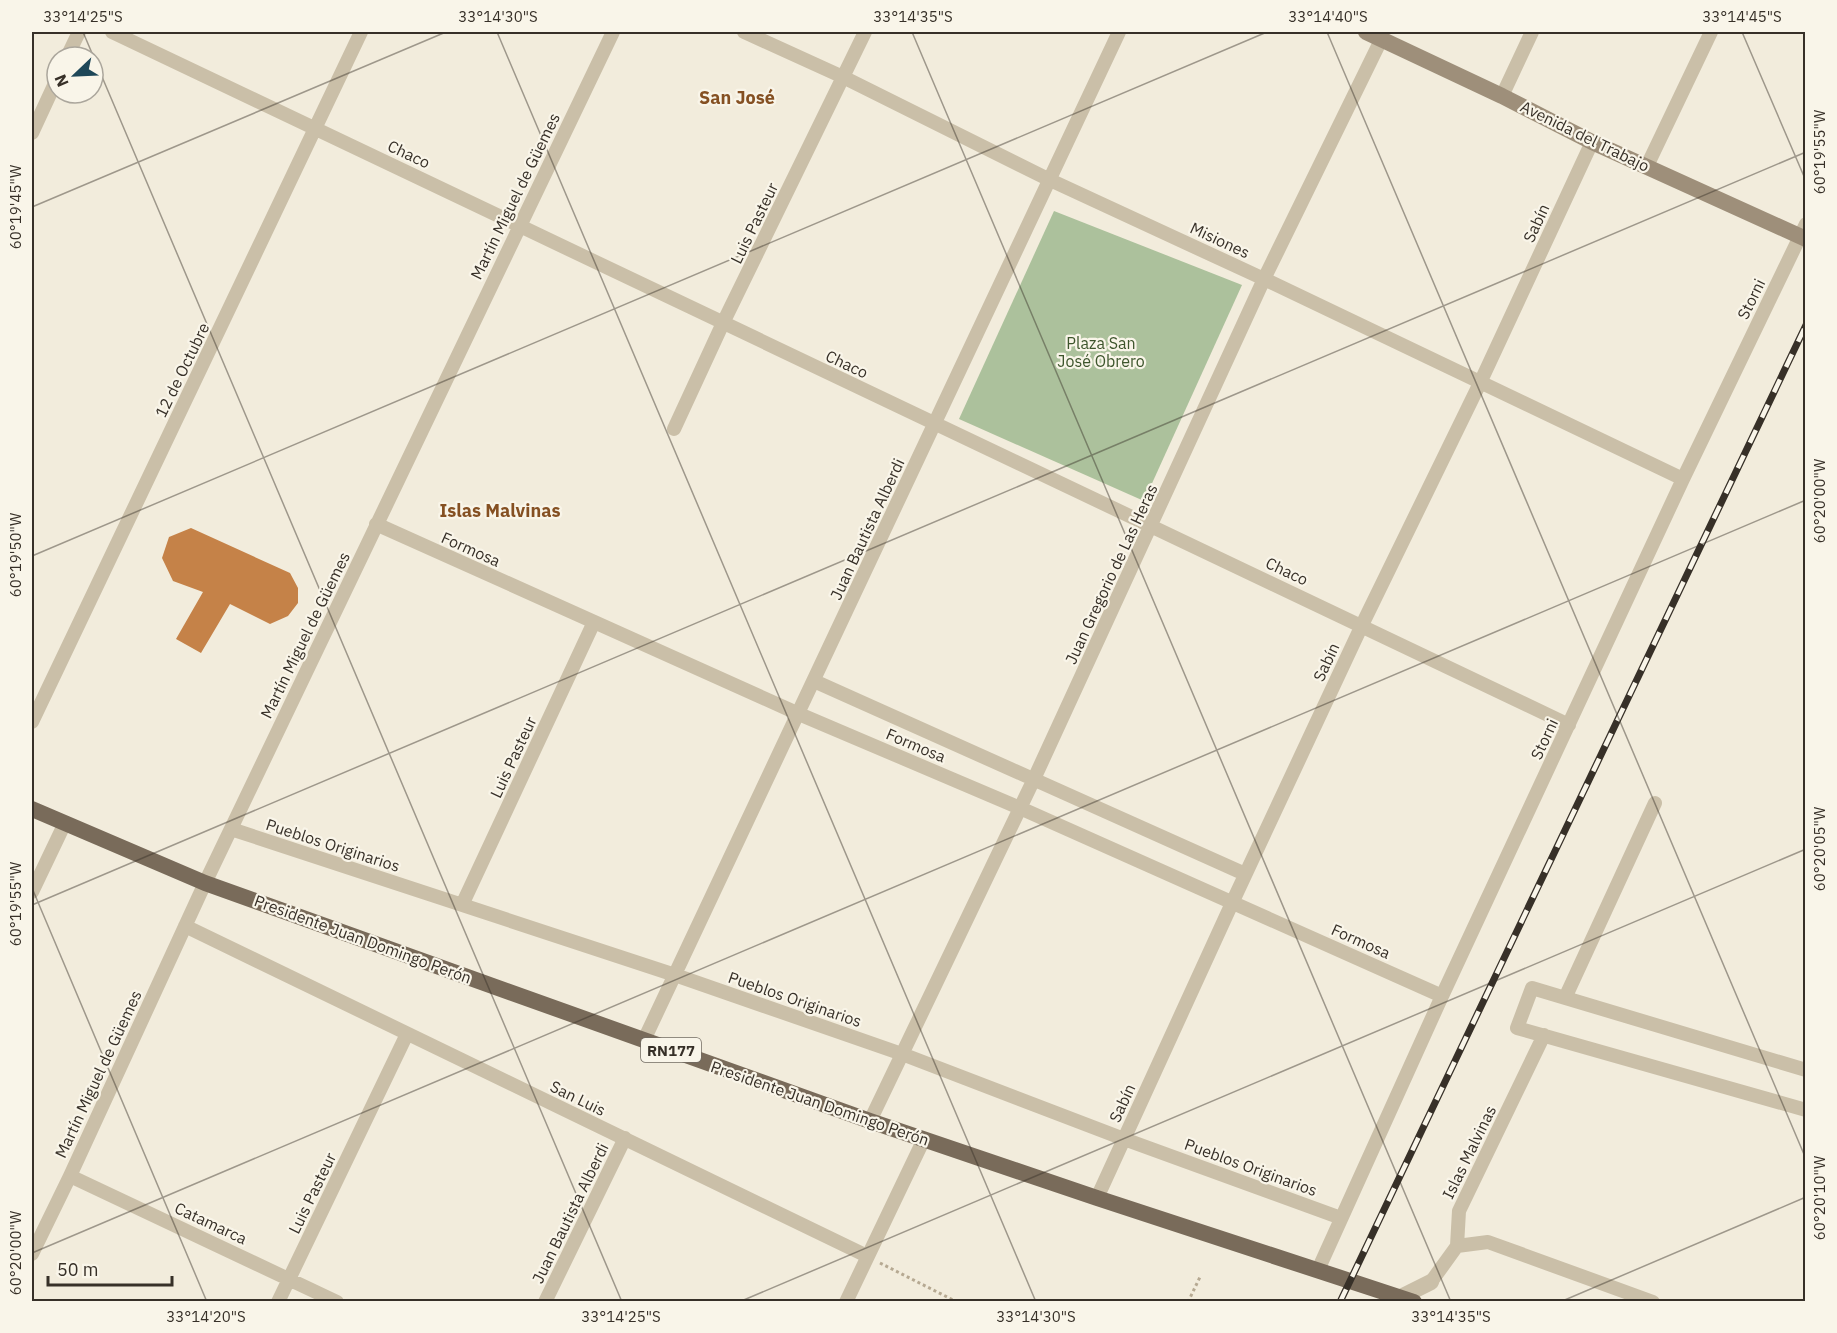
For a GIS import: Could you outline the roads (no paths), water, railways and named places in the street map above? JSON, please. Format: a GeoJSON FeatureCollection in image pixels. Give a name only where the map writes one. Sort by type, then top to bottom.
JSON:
{"type":"FeatureCollection","features":[{"type":"Feature","properties":{"kind":"main road","name":"Avenida del Trabajo"},"geometry":{"type":"LineString","coordinates":[[1366,32],[1502,96],[1592,142],[1804,233]]}},
{"type":"Feature","properties":{"kind":"main road","name":"Presidente Juan Domingo Perón"},"geometry":{"type":"LineString","coordinates":[[32,809],[64,825],[205,883],[870,1121],[1405,1300]]}},
{"type":"Feature","properties":{"kind":"street","name":"Chaco"},"geometry":{"type":"LineString","coordinates":[[112,32],[520,224],[723,323],[1569,725]]}},
{"type":"Feature","properties":{"kind":"street","name":"12 de Octubre"},"geometry":{"type":"LineString","coordinates":[[32,722],[361,32]]}},
{"type":"Feature","properties":{"kind":"street","name":"Martín Miguel de Güemes"},"geometry":{"type":"LineString","coordinates":[[32,1254],[35,1238],[70,1176],[205,883],[613,32]]}},
{"type":"Feature","properties":{"kind":"street","name":"Misiones"},"geometry":{"type":"LineString","coordinates":[[744,32],[843,77],[1050,180],[1264,279],[1683,479]]}},
{"type":"Feature","properties":{"kind":"street","name":"Luis Pasteur"},"geometry":{"type":"LineString","coordinates":[[674,429],[865,32]]}},
{"type":"Feature","properties":{"kind":"street","name":"Juan Bautista Alberdi"},"geometry":{"type":"LineString","coordinates":[[644,1040],[1119,32]]}},
{"type":"Feature","properties":{"kind":"street"},"geometry":{"type":"LineString","coordinates":[[1502,96],[1532,32]]}},
{"type":"Feature","properties":{"kind":"street"},"geometry":{"type":"LineString","coordinates":[[1647,166],[1711,32]]}},
{"type":"Feature","properties":{"kind":"street","name":"Juan Gregorio de Las Heras"},"geometry":{"type":"LineString","coordinates":[[870,1121],[1034,779],[1264,279],[1381,40]]}},
{"type":"Feature","properties":{"kind":"street"},"geometry":{"type":"LineString","coordinates":[[32,133],[45,105]]}},
{"type":"Feature","properties":{"kind":"street","name":"Sabín"},"geometry":{"type":"LineString","coordinates":[[1097,1198],[1245,874],[1592,142]]}},
{"type":"Feature","properties":{"kind":"street","name":"Storni"},"geometry":{"type":"LineString","coordinates":[[1318,1270],[1442,996],[1683,479],[1804,233]]}},
{"type":"Feature","properties":{"kind":"street","name":"Formosa"},"geometry":{"type":"LineString","coordinates":[[376,524],[799,714],[1020,807],[1442,996]]}},
{"type":"Feature","properties":{"kind":"street","name":"Luis Pasteur"},"geometry":{"type":"LineString","coordinates":[[462,905],[594,622]]}},
{"type":"Feature","properties":{"kind":"street","name":"Formosa"},"geometry":{"type":"LineString","coordinates":[[814,681],[1245,874]]}},
{"type":"Feature","properties":{"kind":"street"},"geometry":{"type":"LineString","coordinates":[[1565,998],[1655,803]]}},
{"type":"Feature","properties":{"kind":"street"},"geometry":{"type":"LineString","coordinates":[[32,892],[64,825]]}},
{"type":"Feature","properties":{"kind":"street","name":"Pueblos Originarios"},"geometry":{"type":"LineString","coordinates":[[231,829],[675,975],[902,1054],[1341,1218]]}},
{"type":"Feature","properties":{"kind":"street","name":"San Luis"},"geometry":{"type":"LineString","coordinates":[[185,926],[867,1256]]}},
{"type":"Feature","properties":{"kind":"street"},"geometry":{"type":"LineString","coordinates":[[1806,1070],[1532,988],[1517,1028],[1806,1110]]}},
{"type":"Feature","properties":{"kind":"street","name":"Luis Pasteur"},"geometry":{"type":"LineString","coordinates":[[278,1302],[407,1034]]}},
{"type":"Feature","properties":{"kind":"street","name":"Islas Malvinas"},"geometry":{"type":"LineString","coordinates":[[1457,1246],[1459,1211],[1544,1035]]}},
{"type":"Feature","properties":{"kind":"street","name":"Juan Bautista Alberdi"},"geometry":{"type":"LineString","coordinates":[[544,1302],[625,1138]]}},
{"type":"Feature","properties":{"kind":"street"},"geometry":{"type":"LineString","coordinates":[[846,1302],[924,1140]]}},
{"type":"Feature","properties":{"kind":"street","name":"Catamarca"},"geometry":{"type":"LineString","coordinates":[[70,1176],[337,1302]]}},
{"type":"Feature","properties":{"kind":"street"},"geometry":{"type":"LineString","coordinates":[[1419,1302],[1457,1246],[1488,1242],[1653,1302]]}},
{"type":"Feature","properties":{"kind":"street"},"geometry":{"type":"LineString","coordinates":[[1405,1300],[1431,1282]]}},
{"type":"Feature","properties":{"kind":"railway"},"geometry":{"type":"LineString","coordinates":[[1340,1302],[1806,325]]}},
{"type":"Feature","properties":{"kind":"district","name":"San José"},"geometry":{"type":"Point","coordinates":[737,97]}},
{"type":"Feature","properties":{"kind":"district","name":"Islas Malvinas"},"geometry":{"type":"Point","coordinates":[500,510]}},
{"type":"Feature","properties":{"kind":"park label","name":"Plaza San José Obrero"},"geometry":{"type":"Point","coordinates":[1101,352]}}]}
